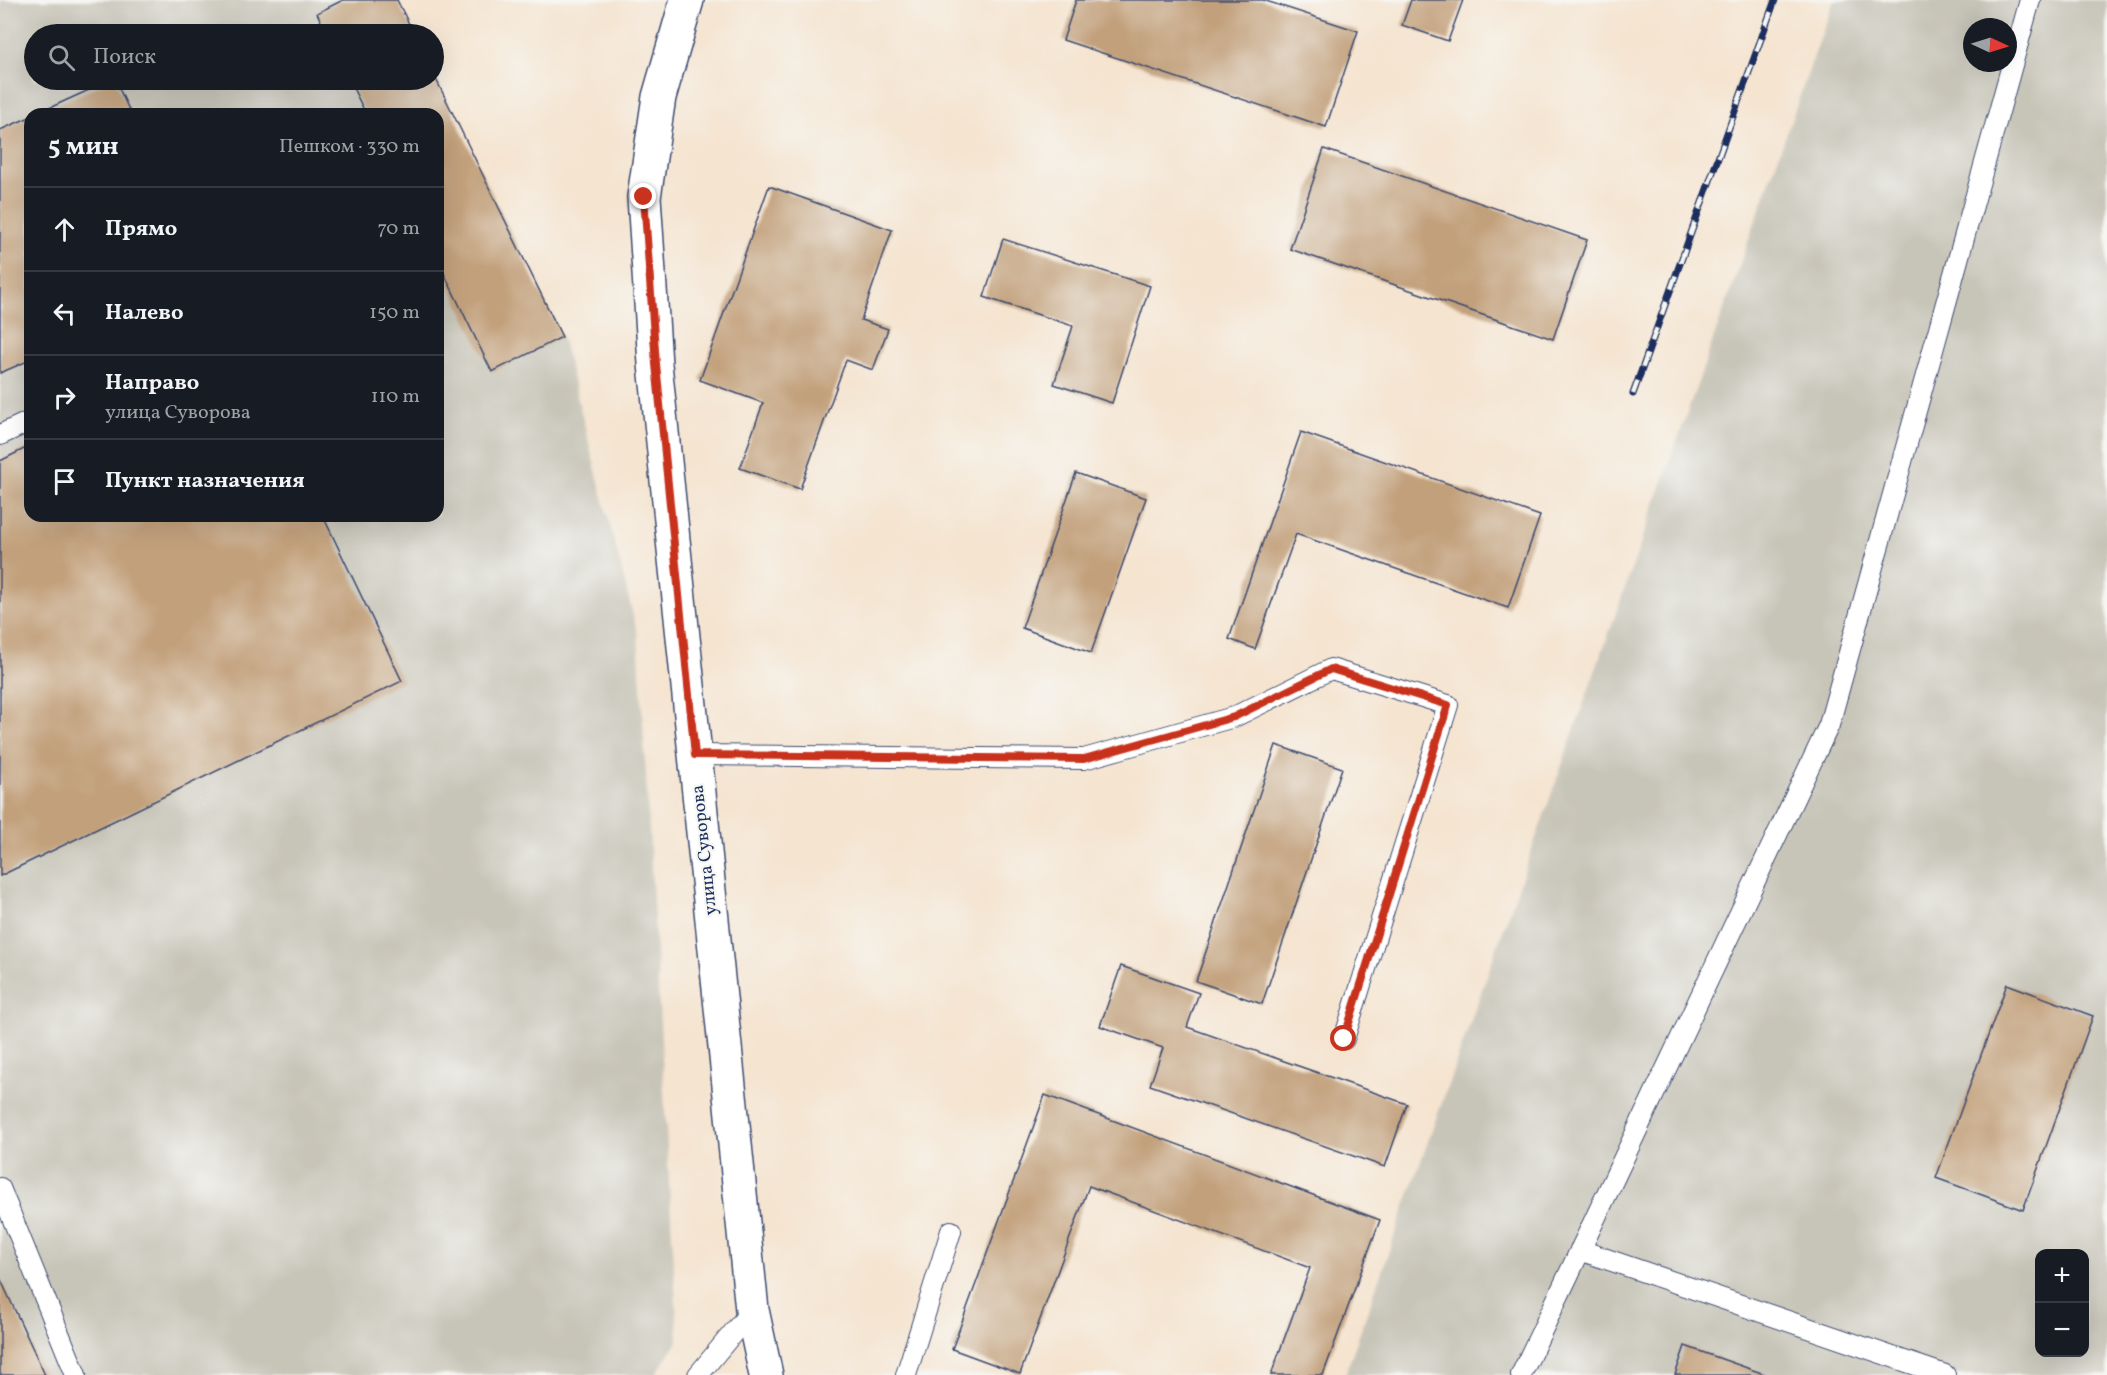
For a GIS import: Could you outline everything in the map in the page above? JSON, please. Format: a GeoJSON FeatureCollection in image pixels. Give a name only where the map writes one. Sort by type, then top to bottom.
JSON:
{"type":"FeatureCollection","features":[{"type":"Feature","properties":{"kind":"street","name":"улица Суворова"},"geometry":{"type":"LineString","coordinates":[[682,1],[659,97],[644,197],[656,364],[752,1310],[765,1375]]}},
{"type":"Feature","properties":{"kind":"lane"},"geometry":{"type":"LineString","coordinates":[[1521,1375],[1829,725],[2030,0]]}},
{"type":"Feature","properties":{"kind":"lane"},"geometry":{"type":"LineString","coordinates":[[0,435],[24,424]]}},
{"type":"Feature","properties":{"kind":"lane"},"geometry":{"type":"LineString","coordinates":[[695,755],[1084,759],[1234,717],[1331,669],[1448,705],[1344,1039]]}},
{"type":"Feature","properties":{"kind":"lane"},"geometry":{"type":"LineString","coordinates":[[0,1188],[76,1375]]}},
{"type":"Feature","properties":{"kind":"lane"},"geometry":{"type":"LineString","coordinates":[[906,1375],[951,1231]]}},
{"type":"Feature","properties":{"kind":"lane"},"geometry":{"type":"LineString","coordinates":[[1580,1250],[1945,1375]]}},
{"type":"Feature","properties":{"kind":"lane"},"geometry":{"type":"LineString","coordinates":[[698,1375],[752,1310]]}},
{"type":"Feature","properties":{"kind":"shaded area"},"geometry":{"type":"Polygon","coordinates":[[[0,0],[397,0],[409,24],[24,24],[24,90],[441,90],[562,337],[638,635],[678,1341],[655,1375],[0,1375],[0,0]]]}},
{"type":"Feature","properties":{"kind":"shaded area"},"geometry":{"type":"Polygon","coordinates":[[[1834,0],[2107,0],[2107,1375],[1345,1375],[1834,0]]]}},
{"type":"Feature","properties":{"kind":"building"},"geometry":{"type":"Polygon","coordinates":[[[343,0],[397,0],[409,24],[322,24],[317,13],[343,0]]]}},
{"type":"Feature","properties":{"kind":"building"},"geometry":{"type":"Polygon","coordinates":[[[1076,0],[1263,0],[1358,31],[1326,127],[1063,40],[1076,0]]]}},
{"type":"Feature","properties":{"kind":"building"},"geometry":{"type":"Polygon","coordinates":[[[1411,0],[1463,0],[1448,41],[1402,25],[1411,0]]]}},
{"type":"Feature","properties":{"kind":"building"},"geometry":{"type":"Polygon","coordinates":[[[89,90],[120,90],[128,108],[49,108],[89,90]]]}},
{"type":"Feature","properties":{"kind":"building"},"geometry":{"type":"Polygon","coordinates":[[[354,90],[441,90],[562,337],[492,372],[444,273],[444,108],[363,108],[354,90]]]}},
{"type":"Feature","properties":{"kind":"building"},"geometry":{"type":"Polygon","coordinates":[[[24,120],[24,363],[0,373],[0,130],[24,120]]]}},
{"type":"Feature","properties":{"kind":"building"},"geometry":{"type":"Polygon","coordinates":[[[1324,149],[1587,240],[1553,339],[1290,249],[1324,149]]]}},
{"type":"Feature","properties":{"kind":"building"},"geometry":{"type":"Polygon","coordinates":[[[769,186],[892,230],[861,320],[888,329],[873,370],[846,360],[800,489],[740,468],[763,403],[700,380],[769,186]]]}},
{"type":"Feature","properties":{"kind":"building"},"geometry":{"type":"Polygon","coordinates":[[[1003,239],[1150,286],[1112,403],[1054,384],[1073,326],[984,297],[1003,239]]]}},
{"type":"Feature","properties":{"kind":"building"},"geometry":{"type":"Polygon","coordinates":[[[1301,432],[1540,516],[1508,608],[1296,534],[1255,649],[1229,639],[1301,432]]]}},
{"type":"Feature","properties":{"kind":"building"},"geometry":{"type":"Polygon","coordinates":[[[24,449],[24,522],[326,522],[402,681],[0,876],[0,461],[24,449]]]}},
{"type":"Feature","properties":{"kind":"building"},"geometry":{"type":"Polygon","coordinates":[[[1076,473],[1146,498],[1091,653],[1022,628],[1076,473]]]}},
{"type":"Feature","properties":{"kind":"building"},"geometry":{"type":"Polygon","coordinates":[[[1276,745],[1342,768],[1262,1004],[1196,981],[1276,745]]]}},
{"type":"Feature","properties":{"kind":"building"},"geometry":{"type":"Polygon","coordinates":[[[1121,966],[1199,993],[1187,1027],[1407,1104],[1385,1167],[1150,1085],[1163,1048],[1100,1026],[1121,966]]]}},
{"type":"Feature","properties":{"kind":"building"},"geometry":{"type":"Polygon","coordinates":[[[2007,984],[2093,1016],[2023,1210],[1936,1178],[2007,984]]]}},
{"type":"Feature","properties":{"kind":"building"},"geometry":{"type":"Polygon","coordinates":[[[1045,1095],[1380,1220],[1323,1375],[1271,1375],[1310,1268],[1089,1186],[1020,1374],[952,1349],[1045,1095]]]}},
{"type":"Feature","properties":{"kind":"building"},"geometry":{"type":"Polygon","coordinates":[[[0,1278],[45,1375],[0,1375],[0,1278]]]}},
{"type":"Feature","properties":{"kind":"building"},"geometry":{"type":"Polygon","coordinates":[[[1685,1346],[1767,1375],[1675,1375],[1685,1346]]]}},
{"type":"Feature","properties":{"kind":"railway"},"geometry":{"type":"LineString","coordinates":[[1633,394],[1775,0]]}},
{"type":"Feature","properties":{"kind":"route"},"geometry":{"type":"LineString","coordinates":[[644,197],[656,364],[695,755],[1084,759],[1234,717],[1331,669],[1448,705],[1344,1039]]}}]}
